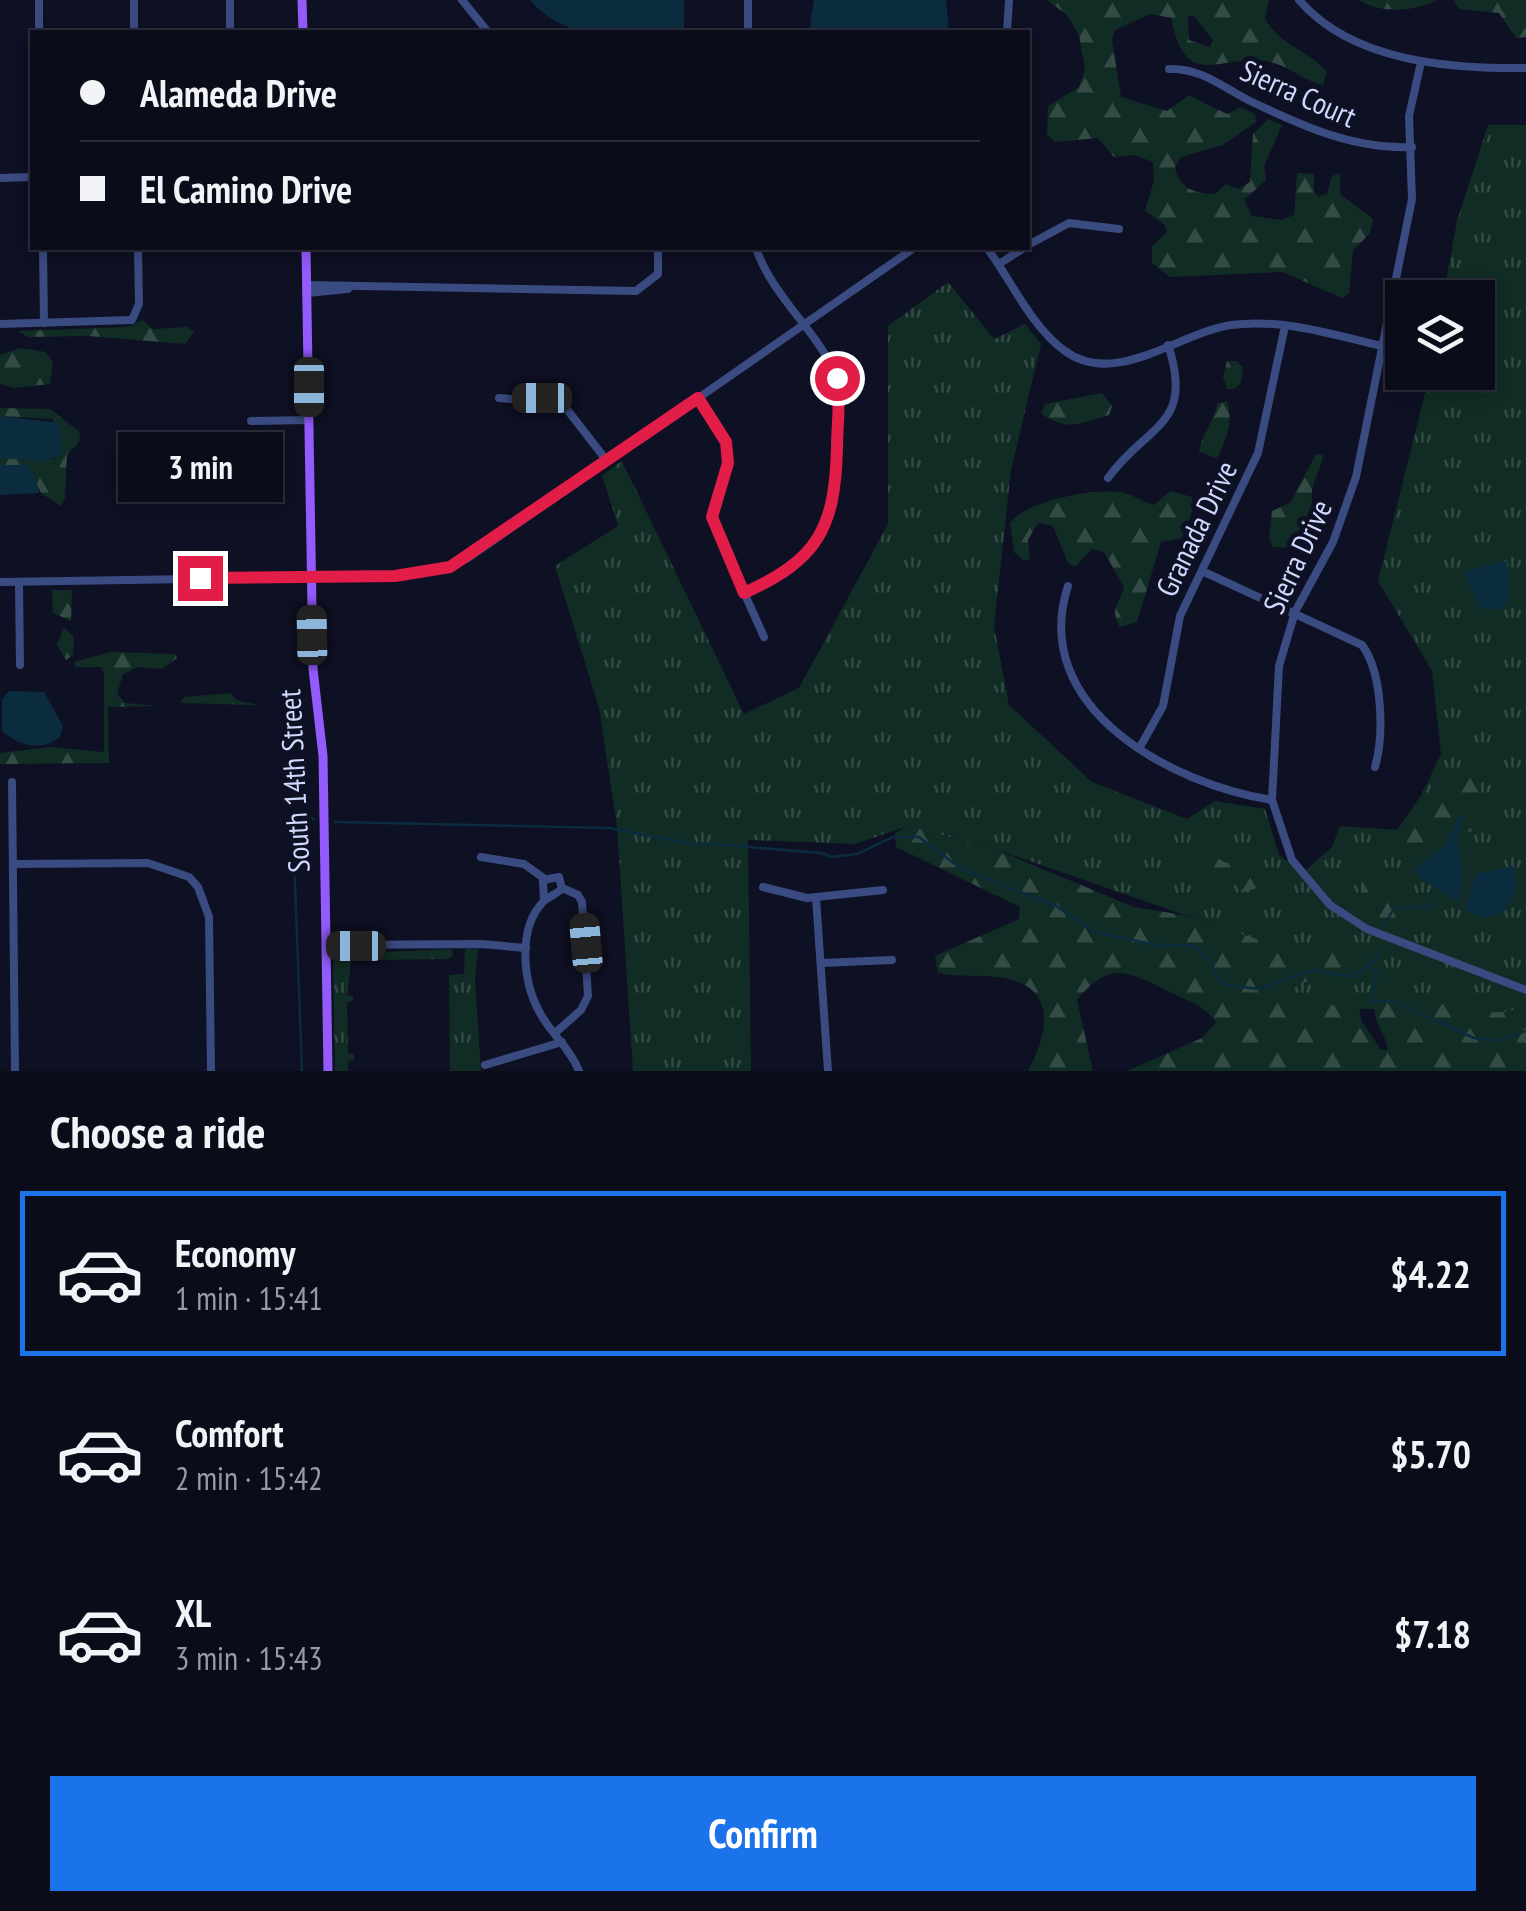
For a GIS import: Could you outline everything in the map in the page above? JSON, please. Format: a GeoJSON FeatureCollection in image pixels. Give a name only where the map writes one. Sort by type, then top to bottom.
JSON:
{"type":"FeatureCollection","features":[{"type":"Feature","properties":{"kind":"main road"},"geometry":{"type":"LineString","coordinates":[[302,0],[303,30]]}},
{"type":"Feature","properties":{"kind":"main road","name":"South 14th Street"},"geometry":{"type":"LineString","coordinates":[[306,250],[313,669],[323,756],[328,1071]]}},
{"type":"Feature","properties":{"kind":"street"},"geometry":{"type":"LineString","coordinates":[[39,0],[39,30]]}},
{"type":"Feature","properties":{"kind":"street"},"geometry":{"type":"LineString","coordinates":[[134,0],[134,30]]}},
{"type":"Feature","properties":{"kind":"street"},"geometry":{"type":"LineString","coordinates":[[230,0],[230,30]]}},
{"type":"Feature","properties":{"kind":"street"},"geometry":{"type":"LineString","coordinates":[[462,0],[480,30]]}},
{"type":"Feature","properties":{"kind":"street"},"geometry":{"type":"LineString","coordinates":[[748,0],[748,30]]}},
{"type":"Feature","properties":{"kind":"street"},"geometry":{"type":"LineString","coordinates":[[1007,30],[1009,0]]}},
{"type":"Feature","properties":{"kind":"street"},"geometry":{"type":"LineString","coordinates":[[1300,0],[1362,42],[1421,62],[1526,68]]}},
{"type":"Feature","properties":{"kind":"street","name":"Sierra Drive"},"geometry":{"type":"LineString","coordinates":[[1421,62],[1409,116],[1412,200],[1350,497],[1333,542],[1295,612],[1276,682],[1272,800],[1292,860],[1330,905],[1367,930],[1526,990]]}},
{"type":"Feature","properties":{"kind":"street","name":"Sierra Court"},"geometry":{"type":"LineString","coordinates":[[1169,69],[1204,74],[1260,105],[1359,146],[1412,147]]}},
{"type":"Feature","properties":{"kind":"street"},"geometry":{"type":"LineString","coordinates":[[0,178],[30,178]]}},
{"type":"Feature","properties":{"kind":"street"},"geometry":{"type":"LineString","coordinates":[[1030,244],[1069,222],[1118,229]]}},
{"type":"Feature","properties":{"kind":"street"},"geometry":{"type":"LineString","coordinates":[[43,250],[44,323]]}},
{"type":"Feature","properties":{"kind":"street"},"geometry":{"type":"LineString","coordinates":[[0,324],[128,322],[136,316],[138,250]]}},
{"type":"Feature","properties":{"kind":"street"},"geometry":{"type":"LineString","coordinates":[[307,289],[636,292],[658,274],[658,250]]}},
{"type":"Feature","properties":{"kind":"street"},"geometry":{"type":"LineString","coordinates":[[744,593],[801,560],[825,526],[834,498],[838,383],[766,271],[757,250]]}},
{"type":"Feature","properties":{"kind":"street"},"geometry":{"type":"LineString","coordinates":[[0,582],[413,576],[450,567],[911,250]]}},
{"type":"Feature","properties":{"kind":"street"},"geometry":{"type":"LineString","coordinates":[[988,250],[1052,340],[1077,358],[1116,364],[1233,325],[1285,326],[1382,346]]}},
{"type":"Feature","properties":{"kind":"street"},"geometry":{"type":"LineString","coordinates":[[999,264],[1020,250]]}},
{"type":"Feature","properties":{"kind":"street","name":"Granada Drive"},"geometry":{"type":"LineString","coordinates":[[1140,748],[1163,706],[1175,631],[1258,453],[1285,326]]}},
{"type":"Feature","properties":{"kind":"street"},"geometry":{"type":"LineString","coordinates":[[1108,478],[1129,454],[1157,433],[1173,407],[1178,383],[1168,345]]}},
{"type":"Feature","properties":{"kind":"street"},"geometry":{"type":"LineString","coordinates":[[499,398],[548,398],[562,403],[607,461]]}},
{"type":"Feature","properties":{"kind":"street"},"geometry":{"type":"LineString","coordinates":[[698,398],[726,442],[728,463],[712,517],[764,637]]}},
{"type":"Feature","properties":{"kind":"street"},"geometry":{"type":"LineString","coordinates":[[251,420],[309,420]]}},
{"type":"Feature","properties":{"kind":"street"},"geometry":{"type":"LineString","coordinates":[[1202,571],[1356,640],[1370,656],[1380,742],[1375,767]]}},
{"type":"Feature","properties":{"kind":"street"},"geometry":{"type":"LineString","coordinates":[[19,582],[20,665]]}},
{"type":"Feature","properties":{"kind":"street"},"geometry":{"type":"LineString","coordinates":[[1068,586],[1063,611],[1065,644],[1075,682],[1100,718],[1140,748],[1198,781],[1272,800]]}},
{"type":"Feature","properties":{"kind":"street"},"geometry":{"type":"LineString","coordinates":[[12,782],[15,1071]]}},
{"type":"Feature","properties":{"kind":"street"},"geometry":{"type":"LineString","coordinates":[[481,857],[524,864],[545,879],[559,877],[562,888]]}},
{"type":"Feature","properties":{"kind":"street"},"geometry":{"type":"LineString","coordinates":[[13,864],[148,864],[189,878],[198,887],[208,917],[211,1071]]}},
{"type":"Feature","properties":{"kind":"street"},"geometry":{"type":"LineString","coordinates":[[545,879],[544,901],[526,948],[530,988],[579,1071]]}},
{"type":"Feature","properties":{"kind":"street"},"geometry":{"type":"LineString","coordinates":[[763,887],[816,898],[883,890]]}},
{"type":"Feature","properties":{"kind":"street"},"geometry":{"type":"LineString","coordinates":[[544,901],[562,888]]}},
{"type":"Feature","properties":{"kind":"street"},"geometry":{"type":"LineString","coordinates":[[555,1034],[581,1010],[588,996],[582,902],[578,894],[562,888]]}},
{"type":"Feature","properties":{"kind":"street"},"geometry":{"type":"LineString","coordinates":[[816,898],[828,1071]]}},
{"type":"Feature","properties":{"kind":"street"},"geometry":{"type":"LineString","coordinates":[[326,945],[481,944],[526,948]]}},
{"type":"Feature","properties":{"kind":"street"},"geometry":{"type":"LineString","coordinates":[[822,962],[892,960]]}},
{"type":"Feature","properties":{"kind":"street"},"geometry":{"type":"LineString","coordinates":[[485,1065],[562,1042]]}},
{"type":"Feature","properties":{"kind":"green space"},"geometry":{"type":"Polygon","coordinates":[[[1047,0],[1269,0],[1265,19],[1279,36],[1327,72],[1323,85],[1265,61],[1195,63],[1177,41],[1171,18],[1150,14],[1115,30],[1112,40],[1121,97],[1167,111],[1189,95],[1227,114],[1241,107],[1255,114],[1256,122],[1223,145],[1181,157],[1175,167],[1180,180],[1201,193],[1215,194],[1226,184],[1238,189],[1250,182],[1253,134],[1268,119],[1282,125],[1264,166],[1266,180],[1244,200],[1252,216],[1281,220],[1294,215],[1297,173],[1314,174],[1314,192],[1318,196],[1327,194],[1332,176],[1340,173],[1340,194],[1373,219],[1370,233],[1353,251],[1349,293],[1342,298],[1283,272],[1170,277],[1152,263],[1152,246],[1167,232],[1165,225],[1145,211],[1154,180],[1153,162],[1134,155],[1114,157],[1098,138],[1055,142],[1047,134],[1048,106],[1079,87],[1085,70],[1079,35],[1067,15],[1047,0]],[[1188,16],[1189,40],[1210,47],[1213,40],[1194,16],[1188,16]]]}},
{"type":"Feature","properties":{"kind":"green space"},"geometry":{"type":"Polygon","coordinates":[[[1359,0],[1436,0],[1398,10],[1377,8],[1359,0]]]}},
{"type":"Feature","properties":{"kind":"green space"},"geometry":{"type":"Polygon","coordinates":[[[1453,0],[1526,0],[1526,37],[1516,38],[1499,13],[1459,9],[1453,0]]]}},
{"type":"Feature","properties":{"kind":"green space"},"geometry":{"type":"Polygon","coordinates":[[[1488,125],[1526,125],[1526,1014],[1278,1006],[1279,948],[992,848],[908,826],[855,844],[748,840],[751,1071],[633,1071],[617,826],[599,708],[555,566],[618,526],[602,475],[622,461],[744,714],[799,688],[888,524],[888,326],[948,282],[994,339],[1025,324],[1041,344],[1011,470],[994,626],[1009,705],[1092,782],[1187,819],[1215,801],[1265,809],[1279,855],[1304,872],[1332,847],[1340,826],[1397,830],[1422,794],[1441,754],[1432,671],[1378,581],[1426,390],[1495,390],[1495,280],[1446,280],[1457,221],[1488,125]]]}},
{"type":"Feature","properties":{"kind":"green space"},"geometry":{"type":"Polygon","coordinates":[[[142,320],[153,329],[188,327],[194,332],[185,344],[88,336],[28,337],[18,331],[127,327],[142,320]]]}},
{"type":"Feature","properties":{"kind":"green space"},"geometry":{"type":"Polygon","coordinates":[[[19,348],[46,352],[53,363],[50,384],[14,388],[0,384],[0,355],[19,348]]]}},
{"type":"Feature","properties":{"kind":"green space"},"geometry":{"type":"Polygon","coordinates":[[[1227,361],[1237,361],[1243,368],[1241,383],[1234,389],[1227,389],[1223,377],[1227,361]]]}},
{"type":"Feature","properties":{"kind":"green space"},"geometry":{"type":"Polygon","coordinates":[[[1102,393],[1112,406],[1109,415],[1067,425],[1041,413],[1045,404],[1102,393]]]}},
{"type":"Feature","properties":{"kind":"green space"},"geometry":{"type":"Polygon","coordinates":[[[1227,401],[1228,430],[1217,458],[1199,452],[1217,404],[1227,401]]]}},
{"type":"Feature","properties":{"kind":"green space"},"geometry":{"type":"Polygon","coordinates":[[[0,408],[50,409],[80,432],[79,442],[67,455],[65,498],[60,506],[41,493],[27,465],[0,465],[0,458],[55,459],[53,419],[0,416],[0,408]]]}},
{"type":"Feature","properties":{"kind":"green space"},"geometry":{"type":"Polygon","coordinates":[[[1316,454],[1323,455],[1312,494],[1315,508],[1306,531],[1292,548],[1273,547],[1269,538],[1272,511],[1290,503],[1316,454]]]}},
{"type":"Feature","properties":{"kind":"green space"},"geometry":{"type":"Polygon","coordinates":[[[1170,491],[1192,497],[1193,509],[1182,538],[1161,542],[1137,622],[1120,627],[1117,621],[1116,607],[1124,587],[1104,552],[1092,549],[1075,567],[1068,563],[1053,526],[1038,523],[1028,540],[1030,559],[1024,561],[1014,552],[1010,523],[1046,502],[1112,492],[1154,505],[1170,491]]]}},
{"type":"Feature","properties":{"kind":"green space"},"geometry":{"type":"Polygon","coordinates":[[[52,590],[72,590],[71,621],[53,613],[52,590]]]}},
{"type":"Feature","properties":{"kind":"green space"},"geometry":{"type":"Polygon","coordinates":[[[64,627],[74,637],[73,655],[66,660],[57,645],[64,627]]]}},
{"type":"Feature","properties":{"kind":"green space"},"geometry":{"type":"Polygon","coordinates":[[[110,652],[175,654],[177,658],[162,669],[139,667],[123,674],[117,694],[125,703],[159,706],[108,707],[109,763],[0,764],[0,753],[50,747],[104,752],[104,673],[101,667],[76,667],[74,662],[110,652]]]}},
{"type":"Feature","properties":{"kind":"green space"},"geometry":{"type":"Polygon","coordinates":[[[230,693],[238,701],[260,705],[180,703],[184,697],[230,693]]]}},
{"type":"Feature","properties":{"kind":"green space"},"geometry":{"type":"Polygon","coordinates":[[[1473,770],[1481,793],[1480,830],[1467,832],[1464,817],[1459,816],[1445,845],[1424,860],[1405,853],[1400,835],[1434,815],[1453,775],[1473,770]]]}},
{"type":"Feature","properties":{"kind":"green space"},"geometry":{"type":"Polygon","coordinates":[[[908,826],[992,848],[1134,907],[1183,915],[1281,947],[1305,945],[1353,959],[1353,981],[1300,982],[1286,999],[1313,1005],[1359,1005],[1361,1020],[1381,1050],[1387,1050],[1387,1045],[1375,1007],[1390,1001],[1406,999],[1496,1012],[1513,1010],[1526,996],[1526,1071],[1127,1071],[1202,1038],[1216,1022],[1191,1002],[1122,973],[1101,978],[1077,1000],[1093,1071],[1028,1071],[1039,1048],[1044,1022],[1039,999],[1031,989],[1008,979],[938,973],[935,956],[1019,919],[1020,907],[896,847],[895,833],[908,826]]]}},
{"type":"Feature","properties":{"kind":"green space"},"geometry":{"type":"Polygon","coordinates":[[[1207,851],[1224,862],[1261,872],[1259,887],[1245,892],[1234,883],[1192,875],[1192,858],[1207,851]]]}},
{"type":"Feature","properties":{"kind":"green space"},"geometry":{"type":"Polygon","coordinates":[[[1384,878],[1424,911],[1423,925],[1386,925],[1361,909],[1361,886],[1366,880],[1384,878]]]}},
{"type":"Feature","properties":{"kind":"green space"},"geometry":{"type":"Polygon","coordinates":[[[452,949],[453,956],[447,959],[369,960],[363,953],[452,949]]]}},
{"type":"Feature","properties":{"kind":"green space"},"geometry":{"type":"Polygon","coordinates":[[[465,949],[478,949],[475,979],[481,1071],[450,1071],[449,975],[464,974],[465,949]]]}},
{"type":"Feature","properties":{"kind":"green space"},"geometry":{"type":"Polygon","coordinates":[[[341,951],[352,954],[347,995],[353,996],[353,1001],[347,1002],[348,1054],[354,1054],[354,1060],[348,1061],[348,1071],[335,1071],[333,961],[341,951]]]}},
{"type":"Feature","properties":{"kind":"water"},"geometry":{"type":"Polygon","coordinates":[[[530,0],[684,0],[684,30],[578,30],[546,15],[530,0]]]}},
{"type":"Feature","properties":{"kind":"water"},"geometry":{"type":"Polygon","coordinates":[[[814,0],[946,0],[949,30],[809,30],[814,0]]]}},
{"type":"Feature","properties":{"kind":"water"},"geometry":{"type":"Polygon","coordinates":[[[0,416],[60,423],[62,455],[44,461],[0,458],[0,416]]]}},
{"type":"Feature","properties":{"kind":"water"},"geometry":{"type":"Polygon","coordinates":[[[0,465],[27,465],[35,475],[39,493],[0,495],[0,465]]]}},
{"type":"Feature","properties":{"kind":"water"},"geometry":{"type":"Polygon","coordinates":[[[1506,561],[1510,575],[1507,602],[1500,609],[1481,609],[1463,572],[1506,561]]]}},
{"type":"Feature","properties":{"kind":"water"},"geometry":{"type":"Polygon","coordinates":[[[9,691],[44,692],[63,726],[60,737],[38,746],[2,731],[2,699],[9,691]]]}},
{"type":"Feature","properties":{"kind":"water"},"geometry":{"type":"Polygon","coordinates":[[[1459,816],[1464,816],[1458,840],[1463,878],[1458,902],[1421,879],[1415,869],[1445,845],[1459,816]]]}},
{"type":"Feature","properties":{"kind":"water"},"geometry":{"type":"Polygon","coordinates":[[[1513,866],[1517,888],[1504,912],[1483,918],[1465,910],[1476,874],[1513,866]]]}},
{"type":"Feature","properties":{"kind":"waterway"},"geometry":{"type":"LineString","coordinates":[[302,1071],[293,831],[305,818],[314,819]]}},
{"type":"Feature","properties":{"kind":"waterway"},"geometry":{"type":"LineString","coordinates":[[335,822],[609,828],[692,844]]}},
{"type":"Feature","properties":{"kind":"waterway"},"geometry":{"type":"LineString","coordinates":[[699,843],[822,853],[831,857],[857,854],[893,837],[919,837],[960,868],[1056,906],[1095,932],[1160,946],[1193,945],[1208,959],[1221,984],[1259,989],[1312,970],[1353,977],[1376,959],[1378,950]]}},
{"type":"Feature","properties":{"kind":"waterway"},"geometry":{"type":"LineString","coordinates":[[1384,926],[1394,908],[1431,907],[1435,900]]}},
{"type":"Feature","properties":{"kind":"waterway"},"geometry":{"type":"LineString","coordinates":[[1371,966],[1377,973],[1372,1002],[1393,1001],[1474,1038],[1495,1041],[1526,1031]]}},
{"type":"Feature","properties":{"kind":"route"},"geometry":{"type":"LineString","coordinates":[[200,578],[395,576],[450,567],[698,398],[726,442],[728,463],[712,517],[744,593],[796,565],[811,550],[825,526],[835,490],[837,378]]}}]}
